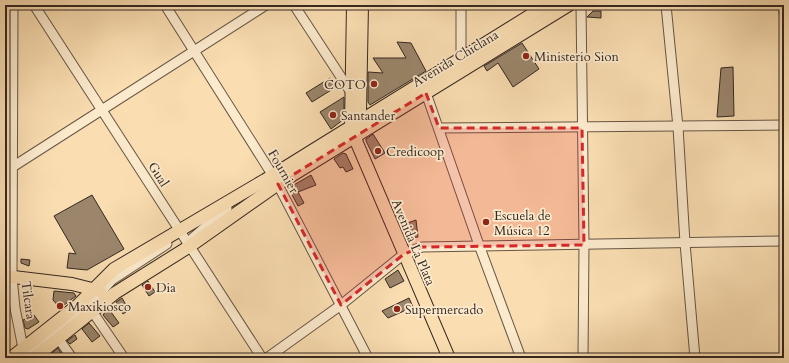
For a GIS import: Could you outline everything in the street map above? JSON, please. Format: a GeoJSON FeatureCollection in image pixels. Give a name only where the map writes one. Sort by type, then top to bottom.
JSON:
{"type":"FeatureCollection","features":[{"type":"Feature","properties":{"kind":"main road","name":"Avenida La Plata"},"geometry":{"type":"LineString","coordinates":[[352,5],[352,96],[357,143],[449,358]]}},
{"type":"Feature","properties":{"kind":"main road","name":"Avenida La Plata"},"geometry":{"type":"LineString","coordinates":[[356,127],[362,5]]}},
{"type":"Feature","properties":{"kind":"main road","name":"Avenida Chiclana"},"geometry":{"type":"LineString","coordinates":[[356,127],[547,5]]}},
{"type":"Feature","properties":{"kind":"main road","name":"Avenida Chiclana"},"geometry":{"type":"LineString","coordinates":[[356,127],[426,93],[569,5]]}},
{"type":"Feature","properties":{"kind":"main road"},"geometry":{"type":"LineString","coordinates":[[26,356],[78,305],[189,244],[275,179],[356,127]]}},
{"type":"Feature","properties":{"kind":"main road"},"geometry":{"type":"LineString","coordinates":[[11,358],[26,356],[58,338],[92,306],[104,291],[114,269],[180,230],[275,179]]}},
{"type":"Feature","properties":{"kind":"main road"},"geometry":{"type":"LineString","coordinates":[[8,277],[72,284],[104,291]]}},
{"type":"Feature","properties":{"kind":"street","name":"Tilcara"},"geometry":{"type":"LineString","coordinates":[[13,5],[9,102],[14,166],[8,277],[26,356]]}},
{"type":"Feature","properties":{"kind":"street","name":"Gual"},"geometry":{"type":"LineString","coordinates":[[34,5],[262,358]]}},
{"type":"Feature","properties":{"kind":"street","name":"Fournier"},"geometry":{"type":"LineString","coordinates":[[165,5],[275,179],[368,358]]}},
{"type":"Feature","properties":{"kind":"street"},"geometry":{"type":"LineString","coordinates":[[14,166],[266,5]]}},
{"type":"Feature","properties":{"kind":"street"},"geometry":{"type":"LineString","coordinates":[[294,5],[352,96]]}},
{"type":"Feature","properties":{"kind":"street"},"geometry":{"type":"LineString","coordinates":[[461,5],[461,59]]}},
{"type":"Feature","properties":{"kind":"street"},"geometry":{"type":"LineString","coordinates":[[356,127],[558,5]]}},
{"type":"Feature","properties":{"kind":"street"},"geometry":{"type":"LineString","coordinates":[[581,5],[584,245],[583,358]]}},
{"type":"Feature","properties":{"kind":"street"},"geometry":{"type":"LineString","coordinates":[[666,5],[678,127],[685,242],[695,358]]}},
{"type":"Feature","properties":{"kind":"street"},"geometry":{"type":"LineString","coordinates":[[784,5],[784,14]]}},
{"type":"Feature","properties":{"kind":"street"},"geometry":{"type":"LineString","coordinates":[[426,93],[479,245],[521,358]]}},
{"type":"Feature","properties":{"kind":"street"},"geometry":{"type":"LineString","coordinates":[[439,128],[784,126]]}},
{"type":"Feature","properties":{"kind":"street"},"geometry":{"type":"LineString","coordinates":[[267,358],[340,305],[404,254],[422,247],[784,241]]}},
{"type":"Feature","properties":{"kind":"street"},"geometry":{"type":"LineString","coordinates":[[26,356],[92,306],[104,291]]}},
{"type":"Feature","properties":{"kind":"street"},"geometry":{"type":"LineString","coordinates":[[92,306],[124,358]]}},
{"type":"Feature","properties":{"kind":"street"},"geometry":{"type":"LineString","coordinates":[[58,338],[72,358]]}},
{"type":"Feature","properties":{"kind":"highlighted area"},"geometry":{"type":"Polygon","coordinates":[[[426,93],[439,128],[582,128],[584,245],[422,247],[404,254],[341,305],[278,184],[426,93]]]}},
{"type":"Feature","properties":{"kind":"building"},"geometry":{"type":"Polygon","coordinates":[[[593,11],[601,11],[601,18],[587,17],[593,11]]]}},
{"type":"Feature","properties":{"kind":"building"},"geometry":{"type":"Polygon","coordinates":[[[397,42],[411,43],[426,71],[370,105],[368,102],[368,72],[383,73],[373,58],[406,58],[397,42]]]}},
{"type":"Feature","properties":{"kind":"building"},"geometry":{"type":"Polygon","coordinates":[[[522,43],[539,69],[513,87],[498,63],[487,71],[484,66],[522,43]]]}},
{"type":"Feature","properties":{"kind":"building"},"geometry":{"type":"Polygon","coordinates":[[[733,67],[734,116],[717,117],[721,68],[733,67]]]}},
{"type":"Feature","properties":{"kind":"building"},"geometry":{"type":"Polygon","coordinates":[[[330,78],[336,87],[312,102],[306,93],[330,78]]]}},
{"type":"Feature","properties":{"kind":"building","name":"Santander"},"geometry":{"type":"Polygon","coordinates":[[[344,97],[344,119],[331,129],[320,112],[344,97]]]}},
{"type":"Feature","properties":{"kind":"building"},"geometry":{"type":"Polygon","coordinates":[[[373,134],[385,153],[375,159],[366,141],[366,139],[373,134]]]}},
{"type":"Feature","properties":{"kind":"building"},"geometry":{"type":"Polygon","coordinates":[[[343,153],[346,154],[353,169],[346,172],[343,167],[340,168],[334,159],[343,153]]]}},
{"type":"Feature","properties":{"kind":"building"},"geometry":{"type":"Polygon","coordinates":[[[311,175],[316,185],[298,192],[304,203],[298,206],[290,191],[292,186],[311,175]]]}},
{"type":"Feature","properties":{"kind":"building"},"geometry":{"type":"Polygon","coordinates":[[[92,195],[124,249],[87,270],[67,268],[69,253],[76,254],[54,216],[92,195]]]}},
{"type":"Feature","properties":{"kind":"building"},"geometry":{"type":"Polygon","coordinates":[[[416,220],[418,237],[411,238],[406,234],[402,225],[416,220]]]}},
{"type":"Feature","properties":{"kind":"building"},"geometry":{"type":"Polygon","coordinates":[[[21,259],[30,260],[29,266],[21,263],[21,259]]]}},
{"type":"Feature","properties":{"kind":"building"},"geometry":{"type":"Polygon","coordinates":[[[398,270],[404,281],[390,288],[385,279],[398,270]]]}},
{"type":"Feature","properties":{"kind":"building","name":"Dia"},"geometry":{"type":"Polygon","coordinates":[[[148,281],[155,292],[149,296],[142,285],[148,281]]]}},
{"type":"Feature","properties":{"kind":"building"},"geometry":{"type":"Polygon","coordinates":[[[54,291],[74,293],[76,296],[60,308],[53,300],[54,291]]]}},
{"type":"Feature","properties":{"kind":"building"},"geometry":{"type":"Polygon","coordinates":[[[122,298],[129,310],[123,314],[116,302],[122,298]]]}},
{"type":"Feature","properties":{"kind":"building","name":"Supermercado"},"geometry":{"type":"Polygon","coordinates":[[[409,298],[413,307],[388,318],[382,311],[409,298]]]}},
{"type":"Feature","properties":{"kind":"building"},"geometry":{"type":"Polygon","coordinates":[[[108,308],[119,323],[113,327],[103,315],[108,308]]]}},
{"type":"Feature","properties":{"kind":"building"},"geometry":{"type":"Polygon","coordinates":[[[34,315],[39,322],[28,329],[25,328],[23,320],[34,315]]]}},
{"type":"Feature","properties":{"kind":"building"},"geometry":{"type":"Polygon","coordinates":[[[89,323],[100,336],[92,342],[82,329],[89,323]]]}},
{"type":"Feature","properties":{"kind":"building"},"geometry":{"type":"Polygon","coordinates":[[[75,335],[77,339],[70,344],[67,341],[75,335]]]}},
{"type":"Feature","properties":{"kind":"building"},"geometry":{"type":"Polygon","coordinates":[[[58,348],[62,355],[57,358],[46,358],[58,348]]]}},
{"type":"Feature","properties":{"kind":"place","name":"Ministerio Sion"},"geometry":{"type":"Point","coordinates":[526,56]}},
{"type":"Feature","properties":{"kind":"place","name":"COTO"},"geometry":{"type":"Point","coordinates":[374,84]}},
{"type":"Feature","properties":{"kind":"place","name":"Santander"},"geometry":{"type":"Point","coordinates":[333,115]}},
{"type":"Feature","properties":{"kind":"place","name":"Credicoop"},"geometry":{"type":"Point","coordinates":[378,151]}},
{"type":"Feature","properties":{"kind":"place","name":"Escuela de Música 12"},"geometry":{"type":"Point","coordinates":[486,222]}},
{"type":"Feature","properties":{"kind":"place","name":"Dia"},"geometry":{"type":"Point","coordinates":[148,287]}},
{"type":"Feature","properties":{"kind":"place","name":"Maxikiosco"},"geometry":{"type":"Point","coordinates":[60,306]}},
{"type":"Feature","properties":{"kind":"place","name":"Supermercado"},"geometry":{"type":"Point","coordinates":[397,309]}}]}
